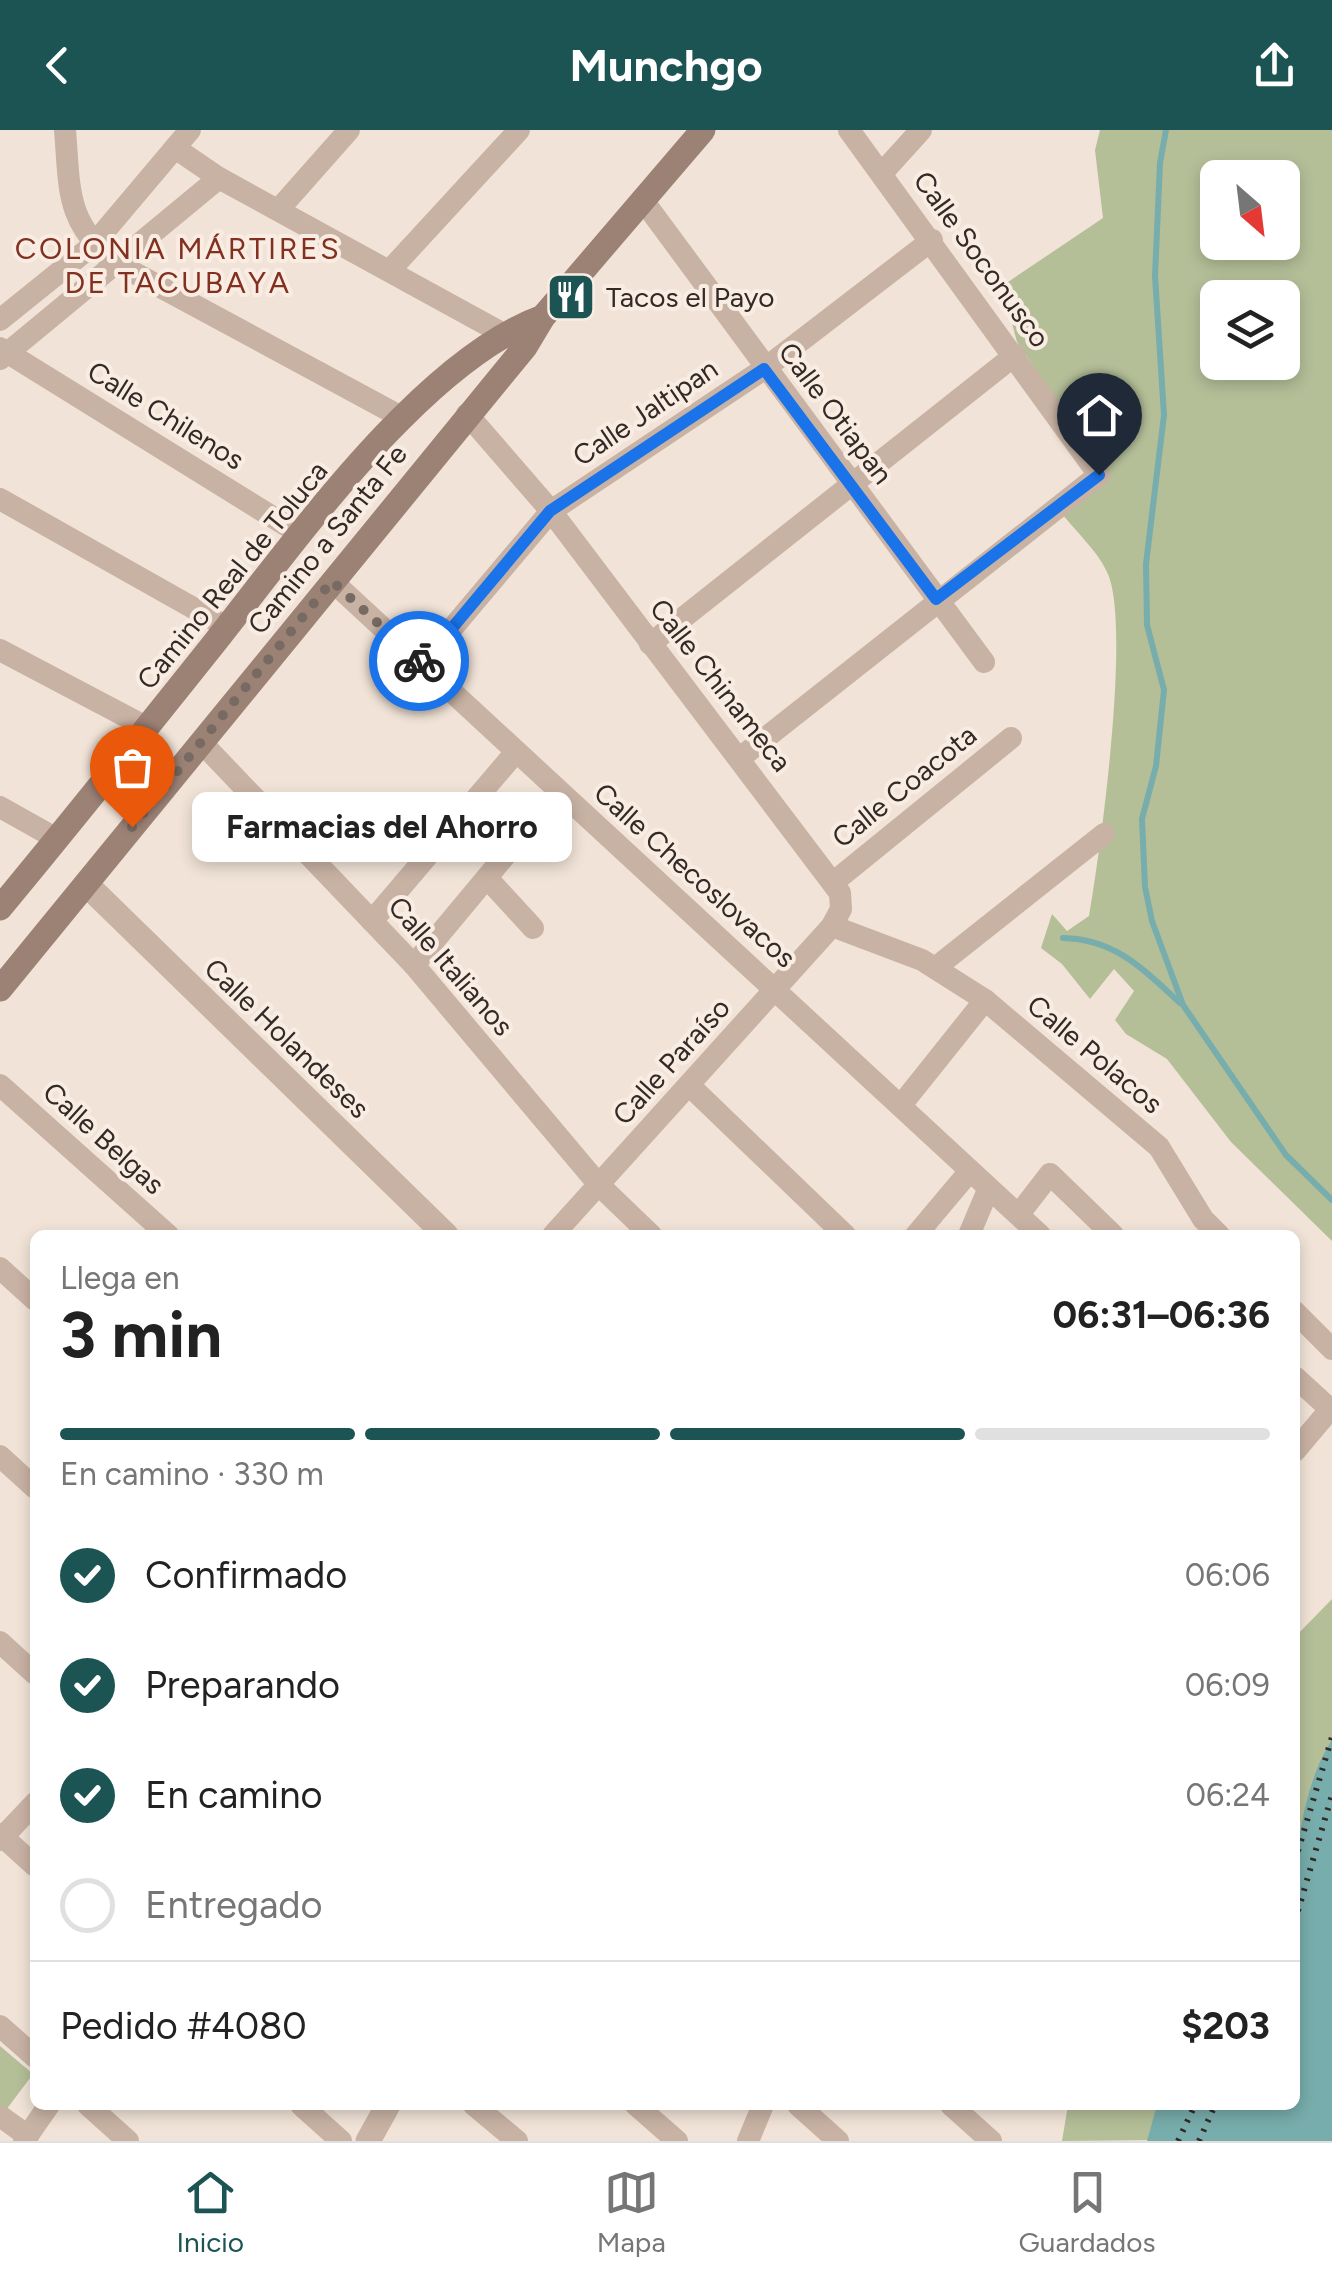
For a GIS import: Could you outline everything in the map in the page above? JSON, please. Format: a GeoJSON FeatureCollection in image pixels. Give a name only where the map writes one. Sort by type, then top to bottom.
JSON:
{"type":"FeatureCollection","features":[{"type":"Feature","properties":{"kind":"main road","name":"Camino a Santa Fe"},"geometry":{"type":"LineString","coordinates":[[0,989],[525,347],[543,318],[702,130]]}},
{"type":"Feature","properties":{"kind":"main road","name":"Camino Real de Toluca"},"geometry":{"type":"LineString","coordinates":[[0,908],[300,534],[403,418],[449,374],[504,332],[543,318]]}},
{"type":"Feature","properties":{"kind":"street"},"geometry":{"type":"LineString","coordinates":[[65,130],[72,209],[93,245],[116,263],[403,418]]}},
{"type":"Feature","properties":{"kind":"street"},"geometry":{"type":"LineString","coordinates":[[280,208],[349,130]]}},
{"type":"Feature","properties":{"kind":"street"},"geometry":{"type":"LineString","coordinates":[[391,269],[519,130]]}},
{"type":"Feature","properties":{"kind":"street","name":"Calle Soconusco"},"geometry":{"type":"LineString","coordinates":[[849,130],[1099,475],[936,599]]}},
{"type":"Feature","properties":{"kind":"street"},"geometry":{"type":"LineString","coordinates":[[883,172],[921,130]]}},
{"type":"Feature","properties":{"kind":"street"},"geometry":{"type":"LineString","coordinates":[[0,320],[93,245],[182,139],[219,178],[391,269],[525,347]]}},
{"type":"Feature","properties":{"kind":"street"},"geometry":{"type":"LineString","coordinates":[[2,353],[219,178]]}},
{"type":"Feature","properties":{"kind":"street","name":"Calle Otiapan"},"geometry":{"type":"LineString","coordinates":[[642,199],[984,662]]}},
{"type":"Feature","properties":{"kind":"street","name":"Calle Jaltipan"},"geometry":{"type":"LineString","coordinates":[[422,664],[550,511],[764,369],[932,240]]}},
{"type":"Feature","properties":{"kind":"street","name":"Calle Chilenos"},"geometry":{"type":"LineString","coordinates":[[2,353],[300,534]]}},
{"type":"Feature","properties":{"kind":"street"},"geometry":{"type":"LineString","coordinates":[[650,644],[1015,355]]}},
{"type":"Feature","properties":{"kind":"street","name":"Calle Chinameca"},"geometry":{"type":"LineString","coordinates":[[468,414],[550,511],[834,881]]}},
{"type":"Feature","properties":{"kind":"street"},"geometry":{"type":"LineString","coordinates":[[0,498],[227,626]]}},
{"type":"Feature","properties":{"kind":"street","name":"Calle Checoslovacos"},"geometry":{"type":"LineString","coordinates":[[332,581],[1035,1230]]}},
{"type":"Feature","properties":{"kind":"street"},"geometry":{"type":"LineString","coordinates":[[740,758],[936,599]]}},
{"type":"Feature","properties":{"kind":"street"},"geometry":{"type":"LineString","coordinates":[[0,650],[146,727]]}},
{"type":"Feature","properties":{"kind":"street","name":"Calle Coacota"},"geometry":{"type":"LineString","coordinates":[[834,881],[1011,738]]}},
{"type":"Feature","properties":{"kind":"street","name":"Calle Italianos"},"geometry":{"type":"LineString","coordinates":[[201,742],[414,965],[599,1184],[645,1230]]}},
{"type":"Feature","properties":{"kind":"street"},"geometry":{"type":"LineString","coordinates":[[372,921],[515,753]]}},
{"type":"Feature","properties":{"kind":"street"},"geometry":{"type":"LineString","coordinates":[[414,965],[558,792]]}},
{"type":"Feature","properties":{"kind":"street"},"geometry":{"type":"LineString","coordinates":[[0,806],[57,839]]}},
{"type":"Feature","properties":{"kind":"street"},"geometry":{"type":"LineString","coordinates":[[834,881],[841,910],[832,926],[929,964],[1104,834]]}},
{"type":"Feature","properties":{"kind":"street"},"geometry":{"type":"LineString","coordinates":[[488,879],[532,928]]}},
{"type":"Feature","properties":{"kind":"street","name":"Calle Holandeses"},"geometry":{"type":"LineString","coordinates":[[86,884],[441,1230]]}},
{"type":"Feature","properties":{"kind":"street","name":"Calle Paraíso"},"geometry":{"type":"LineString","coordinates":[[558,1230],[691,1087],[832,926]]}},
{"type":"Feature","properties":{"kind":"street","name":"Calle Polacos"},"geometry":{"type":"LineString","coordinates":[[929,964],[985,1000],[1158,1147],[1204,1230]]}},
{"type":"Feature","properties":{"kind":"street"},"geometry":{"type":"LineString","coordinates":[[902,1104],[985,1000]]}},
{"type":"Feature","properties":{"kind":"street","name":"Calle Belgas"},"geometry":{"type":"LineString","coordinates":[[0,1085],[162,1230]]}},
{"type":"Feature","properties":{"kind":"street"},"geometry":{"type":"LineString","coordinates":[[691,1087],[839,1230]]}},
{"type":"Feature","properties":{"kind":"street"},"geometry":{"type":"LineString","coordinates":[[920,1230],[969,1172]]}},
{"type":"Feature","properties":{"kind":"street"},"geometry":{"type":"LineString","coordinates":[[1019,1214],[1050,1174],[1107,1230]]}},
{"type":"Feature","properties":{"kind":"street"},"geometry":{"type":"LineString","coordinates":[[971,1230],[988,1190]]}},
{"type":"Feature","properties":{"kind":"street"},"geometry":{"type":"LineString","coordinates":[[0,1268],[30,1295]]}},
{"type":"Feature","properties":{"kind":"street"},"geometry":{"type":"LineString","coordinates":[[1300,1317],[1332,1349]]}},
{"type":"Feature","properties":{"kind":"street"},"geometry":{"type":"LineString","coordinates":[[1300,1381],[1331,1408],[1300,1445]]}},
{"type":"Feature","properties":{"kind":"street"},"geometry":{"type":"LineString","coordinates":[[0,1456],[30,1483]]}},
{"type":"Feature","properties":{"kind":"street"},"geometry":{"type":"LineString","coordinates":[[0,1642],[30,1669]]}},
{"type":"Feature","properties":{"kind":"street"},"geometry":{"type":"LineString","coordinates":[[30,1808],[1,1837],[30,1862]]}},
{"type":"Feature","properties":{"kind":"street"},"geometry":{"type":"LineString","coordinates":[[0,2026],[30,2053]]}},
{"type":"Feature","properties":{"kind":"street"},"geometry":{"type":"LineString","coordinates":[[0,2116],[26,2138],[46,2110]]}},
{"type":"Feature","properties":{"kind":"street"},"geometry":{"type":"LineString","coordinates":[[94,2110],[128,2141]]}},
{"type":"Feature","properties":{"kind":"street"},"geometry":{"type":"LineString","coordinates":[[307,2110],[341,2141]]}},
{"type":"Feature","properties":{"kind":"street"},"geometry":{"type":"LineString","coordinates":[[368,2141],[385,2110]]}},
{"type":"Feature","properties":{"kind":"street"},"geometry":{"type":"LineString","coordinates":[[480,2110],[517,2141]]}},
{"type":"Feature","properties":{"kind":"street"},"geometry":{"type":"LineString","coordinates":[[642,2110],[677,2141]]}},
{"type":"Feature","properties":{"kind":"street"},"geometry":{"type":"LineString","coordinates":[[748,2141],[761,2110]]}},
{"type":"Feature","properties":{"kind":"street"},"geometry":{"type":"LineString","coordinates":[[804,2110],[838,2141]]}},
{"type":"Feature","properties":{"kind":"street"},"geometry":{"type":"LineString","coordinates":[[957,2110],[991,2141]]}},
{"type":"Feature","properties":{"kind":"green space"},"geometry":{"type":"Polygon","coordinates":[[[1100,130],[1332,130],[1332,1241],[1231,1142],[1167,1059],[1126,1034],[1115,1020],[1134,991],[1114,969],[1090,999],[1062,964],[1041,948],[1052,914],[1067,931],[1089,916],[1112,740],[1114,599],[1103,564],[1060,511],[1106,474],[1017,342],[1002,286],[1103,218],[1095,150],[1100,130]]]}},
{"type":"Feature","properties":{"kind":"green space"},"geometry":{"type":"Polygon","coordinates":[[[1332,1599],[1332,2138],[1062,2141],[1067,2110],[1300,2110],[1300,1632],[1332,1599]]]}},
{"type":"Feature","properties":{"kind":"green space"},"geometry":{"type":"Polygon","coordinates":[[[0,2046],[30,2071],[30,2078],[6,2110],[0,2106],[0,2046]]]}},
{"type":"Feature","properties":{"kind":"water"},"geometry":{"type":"Polygon","coordinates":[[[1332,1740],[1332,2141],[1147,2141],[1156,2110],[1300,2110],[1300,1834],[1311,1785],[1332,1740]]]}},
{"type":"Feature","properties":{"kind":"waterway"},"geometry":{"type":"LineString","coordinates":[[1166,130],[1160,163],[1155,276],[1164,415],[1146,564],[1147,625],[1164,690],[1156,766],[1142,819],[1145,887],[1152,921],[1183,1005],[1286,1155],[1332,1200]]}},
{"type":"Feature","properties":{"kind":"waterway"},"geometry":{"type":"LineString","coordinates":[[1063,938],[1113,950],[1180,1003]]}},
{"type":"Feature","properties":{"kind":"railway"},"geometry":{"type":"LineString","coordinates":[[1300,1844],[1332,1737]]}},
{"type":"Feature","properties":{"kind":"railway"},"geometry":{"type":"LineString","coordinates":[[1300,1904],[1332,1795]]}},
{"type":"Feature","properties":{"kind":"railway"},"geometry":{"type":"LineString","coordinates":[[1178,2141],[1193,2110]]}},
{"type":"Feature","properties":{"kind":"railway"},"geometry":{"type":"LineString","coordinates":[[1199,2141],[1213,2110]]}},
{"type":"Feature","properties":{"kind":"way so far"},"geometry":{"type":"LineString","coordinates":[[132,827],[332,581],[419,661]]}},
{"type":"Feature","properties":{"kind":"place","name":"Tacos el Payo"},"geometry":{"type":"Point","coordinates":[571,297]}},
{"type":"Feature","properties":{"kind":"place","name":"Farmacias del Ahorro"},"geometry":{"type":"Point","coordinates":[132,827]}},
{"type":"Feature","properties":{"kind":"district","name":"COLONIA MÁRTIRES DE TACUBAYA"},"geometry":{"type":"Point","coordinates":[178,265]}},
{"type":"Feature","properties":{"kind":"route"},"geometry":{"type":"LineString","coordinates":[[419,661],[422,664],[550,511],[764,369],[936,599],[1099,475]]}}]}
